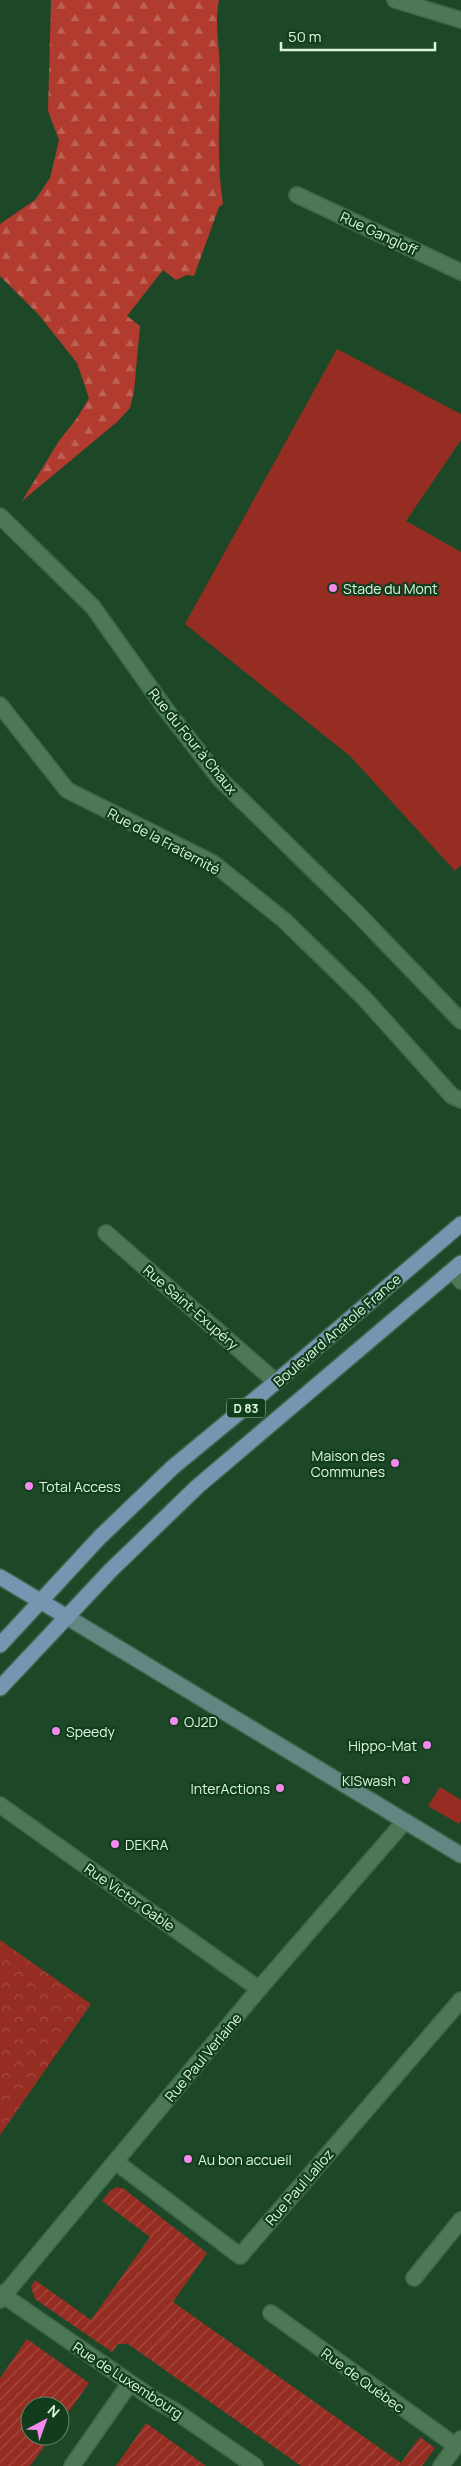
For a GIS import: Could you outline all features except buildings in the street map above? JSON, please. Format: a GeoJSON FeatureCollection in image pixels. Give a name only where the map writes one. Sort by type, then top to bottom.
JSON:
{"type":"FeatureCollection","features":[{"type":"Feature","properties":{"kind":"main road","name":"Boulevard Anatole France"},"geometry":{"type":"LineString","coordinates":[[40,1601],[113,1524],[173,1467],[461,1224]]}},
{"type":"Feature","properties":{"kind":"main road","name":"Boulevard Anatole France"},"geometry":{"type":"LineString","coordinates":[[67,1617],[111,1570],[198,1486],[458,1271]]}},
{"type":"Feature","properties":{"kind":"main road"},"geometry":{"type":"LineString","coordinates":[[0,1577],[67,1617]]}},
{"type":"Feature","properties":{"kind":"main road","name":"D 83"},"geometry":{"type":"LineString","coordinates":[[0,1646],[40,1601]]}},
{"type":"Feature","properties":{"kind":"main road","name":"D 83"},"geometry":{"type":"LineString","coordinates":[[0,1688],[67,1617]]}},
{"type":"Feature","properties":{"kind":"street"},"geometry":{"type":"LineString","coordinates":[[395,0],[461,20]]}},
{"type":"Feature","properties":{"kind":"street","name":"Rue Gangloff"},"geometry":{"type":"LineString","coordinates":[[297,195],[461,272]]}},
{"type":"Feature","properties":{"kind":"street","name":"Rue du Four à Chaux"},"geometry":{"type":"LineString","coordinates":[[0,516],[93,607],[164,707],[220,779],[356,912],[461,1021]]}},
{"type":"Feature","properties":{"kind":"street","name":"Rue de la Fraternité"},"geometry":{"type":"LineString","coordinates":[[0,705],[67,790],[213,863],[285,921],[364,998],[452,1096],[461,1100]]}},
{"type":"Feature","properties":{"kind":"street","name":"Rue Saint-Exupéry"},"geometry":{"type":"LineString","coordinates":[[106,1233],[276,1382]]}},
{"type":"Feature","properties":{"kind":"street"},"geometry":{"type":"LineString","coordinates":[[67,1617],[461,1855]]}},
{"type":"Feature","properties":{"kind":"street","name":"Rue Victor Gable"},"geometry":{"type":"LineString","coordinates":[[0,1805],[259,1989]]}},
{"type":"Feature","properties":{"kind":"street","name":"Rue Paul Verlaine"},"geometry":{"type":"LineString","coordinates":[[1,2296],[116,2162],[259,1989],[405,1822]]}},
{"type":"Feature","properties":{"kind":"street","name":"Rue Paul Lalloz"},"geometry":{"type":"LineString","coordinates":[[116,2162],[240,2256],[461,2000]]}},
{"type":"Feature","properties":{"kind":"street"},"geometry":{"type":"LineString","coordinates":[[414,2278],[461,2220]]}},
{"type":"Feature","properties":{"kind":"street","name":"Rue de Luxembourg"},"geometry":{"type":"LineString","coordinates":[[1,2296],[253,2465]]}},
{"type":"Feature","properties":{"kind":"street","name":"Rue de Québec"},"geometry":{"type":"LineString","coordinates":[[271,2313],[458,2443]]}},
{"type":"Feature","properties":{"kind":"street"},"geometry":{"type":"LineString","coordinates":[[72,2466],[130,2383]]}},
{"type":"Feature","properties":{"kind":"street"},"geometry":{"type":"LineString","coordinates":[[441,2466],[458,2443]]}},
{"type":"Feature","properties":{"kind":"green space"},"geometry":{"type":"Polygon","coordinates":[[[51,0],[219,0],[217,27],[220,73],[219,155],[223,204],[219,207],[194,276],[187,275],[176,280],[163,270],[127,316],[140,326],[134,391],[130,408],[117,422],[22,501],[59,441],[77,418],[89,398],[77,363],[39,315],[0,276],[0,224],[35,200],[50,178],[59,140],[48,111],[51,0]]]}},
{"type":"Feature","properties":{"kind":"green space","name":"Stade du Mont"},"geometry":{"type":"Polygon","coordinates":[[[337,349],[461,414],[461,440],[406,521],[461,552],[461,865],[455,871],[350,756],[185,624],[337,349]]]}},
{"type":"Feature","properties":{"kind":"green space"},"geometry":{"type":"Polygon","coordinates":[[[440,1787],[461,1800],[461,1821],[459,1824],[428,1806],[440,1787]]]}},
{"type":"Feature","properties":{"kind":"green space"},"geometry":{"type":"Polygon","coordinates":[[[0,1940],[91,2004],[0,2135],[0,1940]]]}},
{"type":"Feature","properties":{"kind":"green space"},"geometry":{"type":"Polygon","coordinates":[[[117,2187],[124,2189],[207,2253],[173,2302],[401,2463],[420,2437],[435,2448],[422,2466],[301,2466],[128,2344],[118,2344],[112,2352],[35,2299],[31,2287],[35,2280],[91,2320],[150,2237],[102,2201],[111,2190],[117,2187]]]}},
{"type":"Feature","properties":{"kind":"green space"},"geometry":{"type":"Polygon","coordinates":[[[27,2339],[89,2383],[70,2410],[70,2396],[20,2396],[20,2446],[45,2446],[30,2466],[0,2466],[0,2378],[27,2339]]]}},
{"type":"Feature","properties":{"kind":"green space"},"geometry":{"type":"Polygon","coordinates":[[[146,2423],[206,2466],[116,2466],[146,2423]]]}},
{"type":"Feature","properties":{"kind":"place","name":"Stade du Mont"},"geometry":{"type":"Point","coordinates":[333,588]}},
{"type":"Feature","properties":{"kind":"place","name":"Maison des Communes"},"geometry":{"type":"Point","coordinates":[395,1463]}},
{"type":"Feature","properties":{"kind":"place","name":"Total Access"},"geometry":{"type":"Point","coordinates":[29,1486]}},
{"type":"Feature","properties":{"kind":"place","name":"OJ2D"},"geometry":{"type":"Point","coordinates":[174,1721]}},
{"type":"Feature","properties":{"kind":"place","name":"Speedy"},"geometry":{"type":"Point","coordinates":[56,1731]}},
{"type":"Feature","properties":{"kind":"place","name":"Hippo-Mat"},"geometry":{"type":"Point","coordinates":[427,1745]}},
{"type":"Feature","properties":{"kind":"place","name":"KISwash"},"geometry":{"type":"Point","coordinates":[406,1780]}},
{"type":"Feature","properties":{"kind":"place","name":"InterActions"},"geometry":{"type":"Point","coordinates":[280,1788]}},
{"type":"Feature","properties":{"kind":"place","name":"DEKRA"},"geometry":{"type":"Point","coordinates":[115,1844]}},
{"type":"Feature","properties":{"kind":"place","name":"Au bon accueil"},"geometry":{"type":"Point","coordinates":[188,2159]}}]}
